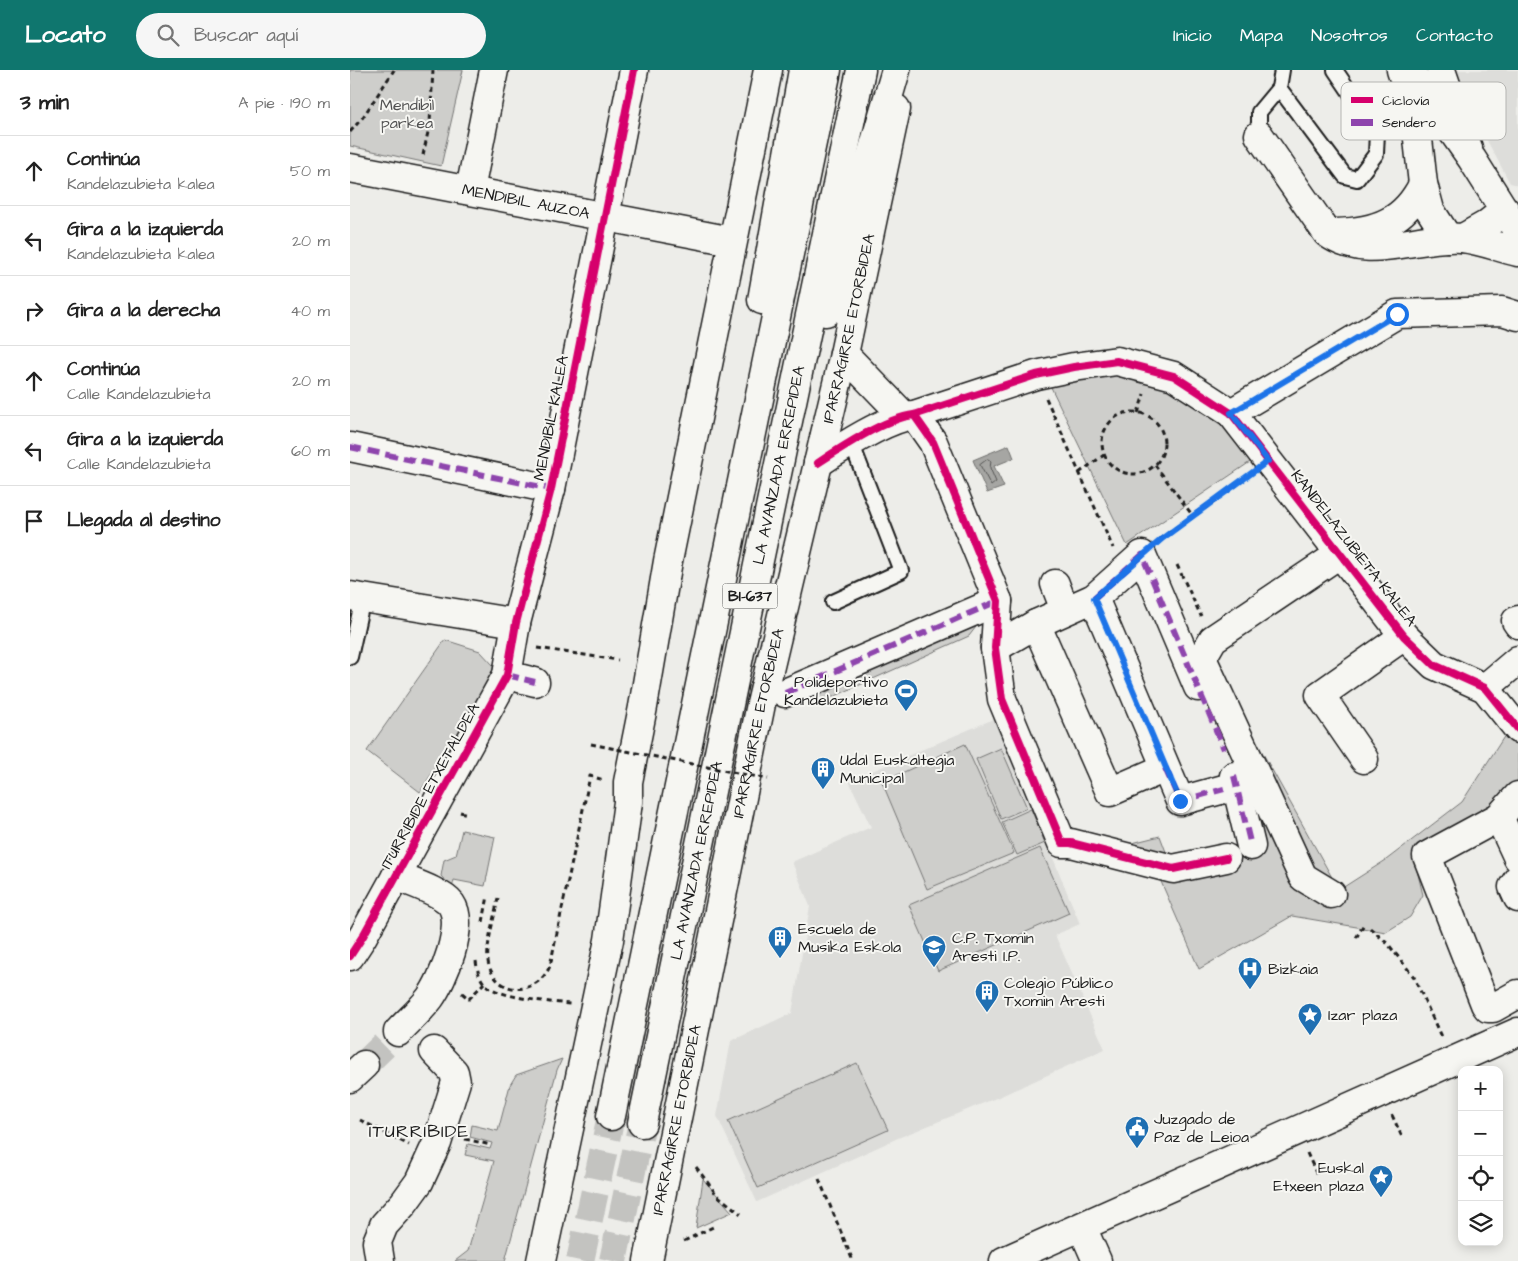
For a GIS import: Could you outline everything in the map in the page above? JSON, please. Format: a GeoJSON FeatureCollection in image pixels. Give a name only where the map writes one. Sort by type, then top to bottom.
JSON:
{"type":"FeatureCollection","features":[{"type":"Feature","properties":{"kind":"main road"},"geometry":{"type":"LineString","coordinates":[[470,190],[494,70]]}},
{"type":"Feature","properties":{"kind":"main road","name":"MENDIBIL KALEA"},"geometry":{"type":"LineString","coordinates":[[514,634],[551,489],[634,70]]}},
{"type":"Feature","properties":{"kind":"main road"},"geometry":{"type":"LineString","coordinates":[[541,1261],[609,940],[628,802],[628,782],[668,561],[768,70]]}},
{"type":"Feature","properties":{"kind":"main road"},"geometry":{"type":"LineString","coordinates":[[747,455],[764,277],[803,70]]}},
{"type":"Feature","properties":{"kind":"main road","name":"LA AVANZADA ERREPIDEA"},"geometry":{"type":"LineString","coordinates":[[611,1116],[827,70]]}},
{"type":"Feature","properties":{"kind":"main road","name":"LA AVANZADA ERREPIDEA"},"geometry":{"type":"LineString","coordinates":[[642,1124],[765,524],[861,70]]}},
{"type":"Feature","properties":{"kind":"main road"},"geometry":{"type":"LineString","coordinates":[[765,524],[896,70]]}},
{"type":"Feature","properties":{"kind":"main road","name":"IPARRAGIRRE ETORBIDEA"},"geometry":{"type":"LineString","coordinates":[[648,1261],[759,713],[844,354],[904,70]]}},
{"type":"Feature","properties":{"kind":"main road"},"geometry":{"type":"LineString","coordinates":[[1401,70],[1405,82]]}},
{"type":"Feature","properties":{"kind":"main road"},"geometry":{"type":"LineString","coordinates":[[1408,70],[1417,82]]}},
{"type":"Feature","properties":{"kind":"main road"},"geometry":{"type":"LineString","coordinates":[[1423,70],[1430,82]]}},
{"type":"Feature","properties":{"kind":"main road"},"geometry":{"type":"LineString","coordinates":[[1441,70],[1445,82]]}},
{"type":"Feature","properties":{"kind":"main road"},"geometry":{"type":"LineString","coordinates":[[1259,135],[1327,233],[1339,242],[1354,247],[1387,246],[1456,238],[1486,225],[1511,221],[1462,140]]}},
{"type":"Feature","properties":{"kind":"main road"},"geometry":{"type":"LineString","coordinates":[[1418,140],[1423,184],[1430,210],[1456,238],[1518,252]]}},
{"type":"Feature","properties":{"kind":"main road"},"geometry":{"type":"LineString","coordinates":[[1458,140],[1472,159]]}},
{"type":"Feature","properties":{"kind":"main road"},"geometry":{"type":"LineString","coordinates":[[1465,140],[1472,159]]}},
{"type":"Feature","properties":{"kind":"main road","name":"MENDIBIL AUZOA"},"geometry":{"type":"LineString","coordinates":[[350,168],[732,241]]}},
{"type":"Feature","properties":{"kind":"main road"},"geometry":{"type":"LineString","coordinates":[[1327,233],[1364,230],[1397,219],[1415,200],[1423,184]]}},
{"type":"Feature","properties":{"kind":"main road"},"geometry":{"type":"LineString","coordinates":[[1231,413],[1397,314],[1502,311],[1518,316]]}},
{"type":"Feature","properties":{"kind":"main road"},"geometry":{"type":"LineString","coordinates":[[844,354],[909,416],[933,442],[998,601],[995,648],[1002,699],[1062,843],[1071,843],[1174,869],[1226,858]]}},
{"type":"Feature","properties":{"kind":"main road","name":"KANDELAZUBIETA KALEA"},"geometry":{"type":"LineString","coordinates":[[850,442],[909,416],[1036,375],[1074,366],[1117,360],[1174,376],[1231,413],[1404,636],[1434,666],[1485,688],[1518,729]]}},
{"type":"Feature","properties":{"kind":"main road"},"geometry":{"type":"LineString","coordinates":[[818,463],[850,442],[872,411],[863,374]]}},
{"type":"Feature","properties":{"kind":"main road","name":"MENDIBIL KALEA"},"geometry":{"type":"LineString","coordinates":[[350,447],[551,489]]}},
{"type":"Feature","properties":{"kind":"main road"},"geometry":{"type":"LineString","coordinates":[[1331,894],[1303,877],[1202,658],[1213,639],[1341,553]]}},
{"type":"Feature","properties":{"kind":"main road"},"geometry":{"type":"LineString","coordinates":[[995,648],[1036,624],[1094,598],[1144,558],[1224,749]]}},
{"type":"Feature","properties":{"kind":"main road"},"geometry":{"type":"LineString","coordinates":[[1055,584],[1065,610]]}},
{"type":"Feature","properties":{"kind":"main road"},"geometry":{"type":"LineString","coordinates":[[356,597],[514,634]]}},
{"type":"Feature","properties":{"kind":"main road"},"geometry":{"type":"LineString","coordinates":[[1094,598],[1180,801],[1229,783],[1251,846]]}},
{"type":"Feature","properties":{"kind":"main road"},"geometry":{"type":"LineString","coordinates":[[785,693],[998,601]]}},
{"type":"Feature","properties":{"kind":"main road"},"geometry":{"type":"LineString","coordinates":[[1518,620],[1516,621],[1518,624]]}},
{"type":"Feature","properties":{"kind":"main road"},"geometry":{"type":"LineString","coordinates":[[1036,624],[1110,792],[1165,768]]}},
{"type":"Feature","properties":{"kind":"main road","name":"ITURRIBIDE ETXETALDEA"},"geometry":{"type":"LineString","coordinates":[[350,956],[507,675],[514,634]]}},
{"type":"Feature","properties":{"kind":"main road"},"geometry":{"type":"LineString","coordinates":[[1364,759],[1320,695],[1404,636]]}},
{"type":"Feature","properties":{"kind":"main road"},"geometry":{"type":"LineString","coordinates":[[1485,688],[1518,660]]}},
{"type":"Feature","properties":{"kind":"main road"},"geometry":{"type":"LineString","coordinates":[[507,675],[535,682]]}},
{"type":"Feature","properties":{"kind":"main road"},"geometry":{"type":"LineString","coordinates":[[1518,796],[1499,817],[1427,856],[1485,1004],[1488,1008],[1492,1008],[1518,994]]}},
{"type":"Feature","properties":{"kind":"main road"},"geometry":{"type":"LineString","coordinates":[[1499,817],[1518,858]]}},
{"type":"Feature","properties":{"kind":"main road","name":"ITURRIBIDE ETXETALDEA"},"geometry":{"type":"LineString","coordinates":[[396,876],[444,898],[455,911],[456,926],[443,977],[429,999],[398,1032]]}},
{"type":"Feature","properties":{"kind":"main road"},"geometry":{"type":"LineString","coordinates":[[1518,879],[1513,887],[1518,898]]}},
{"type":"Feature","properties":{"kind":"main road"},"geometry":{"type":"LineString","coordinates":[[1004,1261],[1451,1060],[1518,1032]]}},
{"type":"Feature","properties":{"kind":"main road"},"geometry":{"type":"LineString","coordinates":[[380,1261],[377,1242],[384,1225],[419,1182],[432,1156],[456,1082],[454,1072],[434,1051]]}},
{"type":"Feature","properties":{"kind":"main road"},"geometry":{"type":"LineString","coordinates":[[1082,1227],[1096,1261]]}},
{"type":"Feature","properties":{"kind":"lane"},"geometry":{"type":"LineString","coordinates":[[1259,135],[1259,112],[1279,88],[1282,70]]}},
{"type":"Feature","properties":{"kind":"lane"},"geometry":{"type":"LineString","coordinates":[[1335,70],[1343,82]]}},
{"type":"Feature","properties":{"kind":"lane"},"geometry":{"type":"LineString","coordinates":[[1279,88],[1345,176],[1357,179],[1376,154],[1376,140]]}},
{"type":"Feature","properties":{"kind":"lane"},"geometry":{"type":"LineString","coordinates":[[833,602],[901,571],[850,442]]}},
{"type":"Feature","properties":{"kind":"lane"},"geometry":{"type":"LineString","coordinates":[[350,657],[356,597]]}},
{"type":"Feature","properties":{"kind":"path"},"geometry":{"type":"LineString","coordinates":[[350,132],[363,117],[394,70]]}},
{"type":"Feature","properties":{"kind":"path"},"geometry":{"type":"LineString","coordinates":[[417,180],[430,123],[433,70]]}},
{"type":"Feature","properties":{"kind":"path"},"geometry":{"type":"LineString","coordinates":[[1046,396],[1079,472],[1144,558]]}},
{"type":"Feature","properties":{"kind":"path"},"geometry":{"type":"LineString","coordinates":[[1129,413],[1138,413],[1155,422],[1163,439],[1163,448],[1155,465],[1137,474],[1127,474],[1114,467],[1104,456],[1102,437],[1112,420],[1129,413]]}},
{"type":"Feature","properties":{"kind":"path"},"geometry":{"type":"LineString","coordinates":[[1079,472],[1104,456]]}},
{"type":"Feature","properties":{"kind":"path"},"geometry":{"type":"LineString","coordinates":[[1144,558],[1163,538],[1268,461]]}},
{"type":"Feature","properties":{"kind":"path"},"geometry":{"type":"LineString","coordinates":[[1155,465],[1193,516]]}},
{"type":"Feature","properties":{"kind":"path"},"geometry":{"type":"LineString","coordinates":[[1144,558],[1163,538]]}},
{"type":"Feature","properties":{"kind":"path"},"geometry":{"type":"LineString","coordinates":[[1176,563],[1213,639]]}},
{"type":"Feature","properties":{"kind":"path"},"geometry":{"type":"LineString","coordinates":[[514,634],[618,660]]}},
{"type":"Feature","properties":{"kind":"path"},"geometry":{"type":"LineString","coordinates":[[591,744],[768,779]]}},
{"type":"Feature","properties":{"kind":"path"},"geometry":{"type":"LineString","coordinates":[[498,898],[488,954],[490,966],[495,977],[507,986],[519,989],[530,988],[543,979],[550,966],[590,776],[604,780]]}},
{"type":"Feature","properties":{"kind":"path"},"geometry":{"type":"LineString","coordinates":[[1356,938],[1364,924]]}},
{"type":"Feature","properties":{"kind":"path"},"geometry":{"type":"LineString","coordinates":[[1370,928],[1388,944],[1414,977],[1451,1060]]}},
{"type":"Feature","properties":{"kind":"path"},"geometry":{"type":"LineString","coordinates":[[452,946],[477,950],[478,970],[484,983],[489,988],[521,998],[573,1005]]}},
{"type":"Feature","properties":{"kind":"path"},"geometry":{"type":"LineString","coordinates":[[469,999],[484,983]]}},
{"type":"Feature","properties":{"kind":"path"},"geometry":{"type":"LineString","coordinates":[[1391,1112],[1402,1137]]}},
{"type":"Feature","properties":{"kind":"path"},"geometry":{"type":"LineString","coordinates":[[360,1120],[432,1156]]}},
{"type":"Feature","properties":{"kind":"path"},"geometry":{"type":"LineString","coordinates":[[1306,1150],[1317,1175]]}},
{"type":"Feature","properties":{"kind":"path"},"geometry":{"type":"LineString","coordinates":[[696,1167],[717,1195],[741,1214]]}},
{"type":"Feature","properties":{"kind":"path"},"geometry":{"type":"LineString","coordinates":[[819,1179],[853,1261]]}},
{"type":"Feature","properties":{"kind":"path"},"geometry":{"type":"LineString","coordinates":[[684,1240],[715,1226]]}},
{"type":"Feature","properties":{"kind":"shaded area"},"geometry":{"type":"Polygon","coordinates":[[[1449,70],[1518,70],[1518,185],[1510,183],[1487,140],[1506,140],[1506,82],[1455,82],[1449,70]]]}},
{"type":"Feature","properties":{"kind":"shaded area","name":"C.P. Txomin Aresti I.P."},"geometry":{"type":"Polygon","coordinates":[[[996,718],[1080,924],[1055,935],[1105,1049],[1001,1096],[898,1138],[757,1202],[717,1116],[731,1041],[792,1013],[810,906],[792,862],[871,827],[849,781],[996,718]]]}},
{"type":"Feature","properties":{"kind":"green space","name":"Mendibil parkea"},"geometry":{"type":"Polygon","coordinates":[[[350,70],[463,70],[441,166],[350,146],[350,70]]]}},
{"type":"Feature","properties":{"kind":"green space"},"geometry":{"type":"Polygon","coordinates":[[[1119,370],[1174,385],[1225,420],[1253,460],[1127,545],[1049,383],[1119,370]]]}},
{"type":"Feature","properties":{"kind":"green space"},"geometry":{"type":"Polygon","coordinates":[[[989,610],[969,636],[815,705],[808,688],[989,610]]]}},
{"type":"Feature","properties":{"kind":"green space"},"geometry":{"type":"Polygon","coordinates":[[[445,640],[480,651],[493,665],[493,679],[420,792],[367,751],[445,640]]]}},
{"type":"Feature","properties":{"kind":"green space"},"geometry":{"type":"Polygon","coordinates":[[[1237,707],[1339,890],[1386,860],[1462,802],[1507,732],[1518,745],[1518,790],[1457,826],[1414,858],[1423,895],[1410,917],[1386,932],[1292,916],[1199,969],[1159,877],[1120,846],[1160,836],[1174,873],[1217,864],[1234,847],[1243,842],[1237,707]]]}},
{"type":"Feature","properties":{"kind":"green space"},"geometry":{"type":"Polygon","coordinates":[[[965,744],[1014,853],[927,889],[882,782],[965,744]]]}},
{"type":"Feature","properties":{"kind":"green space"},"geometry":{"type":"Polygon","coordinates":[[[1001,748],[1027,808],[1001,819],[976,759],[1001,748]]]}},
{"type":"Feature","properties":{"kind":"green space"},"geometry":{"type":"Polygon","coordinates":[[[1031,809],[1045,843],[1017,855],[1002,822],[1031,809]]]}},
{"type":"Feature","properties":{"kind":"green space"},"geometry":{"type":"Polygon","coordinates":[[[462,830],[495,837],[485,886],[454,880],[452,888],[441,876],[444,860],[456,855],[462,830]]]}},
{"type":"Feature","properties":{"kind":"green space"},"geometry":{"type":"Polygon","coordinates":[[[1040,848],[1069,913],[938,971],[909,905],[1040,848]]]}},
{"type":"Feature","properties":{"kind":"green space"},"geometry":{"type":"Polygon","coordinates":[[[562,1059],[557,1070],[505,1261],[455,1261],[468,1251],[494,1161],[465,1155],[468,1144],[490,1149],[492,1143],[470,1137],[472,1125],[498,1131],[510,1085],[516,1075],[562,1059]]]}},
{"type":"Feature","properties":{"kind":"green space"},"geometry":{"type":"Polygon","coordinates":[[[857,1063],[888,1130],[758,1188],[728,1121],[857,1063]]]}},
{"type":"Feature","properties":{"kind":"green space"},"geometry":{"type":"Polygon","coordinates":[[[703,1179],[732,1212],[696,1228],[703,1179]]]}},
{"type":"Feature","properties":{"kind":"water"},"geometry":{"type":"Polygon","coordinates":[[[1009,445],[1014,458],[994,466],[1004,487],[987,493],[973,460],[1009,445]]]}},
{"type":"Feature","properties":{"kind":"tunnel"},"geometry":{"type":"LineString","coordinates":[[364,1065],[398,1032]]}},
{"type":"Feature","properties":{"kind":"tunnel"},"geometry":{"type":"LineString","coordinates":[[580,1261],[611,1116]]}},
{"type":"Feature","properties":{"kind":"tunnel"},"geometry":{"type":"LineString","coordinates":[[613,1261],[642,1123]]}},
{"type":"Feature","properties":{"kind":"marked path"},"geometry":{"type":"LineString","coordinates":[[350,447],[551,489]]}},
{"type":"Feature","properties":{"kind":"marked path"},"geometry":{"type":"LineString","coordinates":[[1094,598],[1142,555],[1224,749]]}},
{"type":"Feature","properties":{"kind":"marked path"},"geometry":{"type":"LineString","coordinates":[[785,693],[998,601]]}},
{"type":"Feature","properties":{"kind":"marked path"},"geometry":{"type":"LineString","coordinates":[[507,675],[535,682]]}},
{"type":"Feature","properties":{"kind":"marked path"},"geometry":{"type":"LineString","coordinates":[[1165,768],[1180,801],[1224,789]]}},
{"type":"Feature","properties":{"kind":"marked path"},"geometry":{"type":"LineString","coordinates":[[1234,776],[1251,846]]}},
{"type":"Feature","properties":{"kind":"cycle path"},"geometry":{"type":"LineString","coordinates":[[350,956],[363,936],[507,675],[516,623],[551,489],[634,70]]}},
{"type":"Feature","properties":{"kind":"cycle path"},"geometry":{"type":"LineString","coordinates":[[818,463],[878,427],[903,417],[1036,375],[1117,361],[1174,376],[1231,413],[1404,636],[1434,665],[1485,688],[1518,729]]}},
{"type":"Feature","properties":{"kind":"cycle path"},"geometry":{"type":"LineString","coordinates":[[914,415],[933,442],[998,601],[995,648],[1002,699],[1062,843],[1071,843],[1173,869],[1226,858]]}},
{"type":"Feature","properties":{"kind":"place","name":"Polideportivo Kandelazubieta"},"geometry":{"type":"Point","coordinates":[906,712]}},
{"type":"Feature","properties":{"kind":"place","name":"Udal Euskaltegia Municipal"},"geometry":{"type":"Point","coordinates":[823,790]}},
{"type":"Feature","properties":{"kind":"place","name":"Escuela de Musika Eskola"},"geometry":{"type":"Point","coordinates":[780,959]}},
{"type":"Feature","properties":{"kind":"place","name":"C.P. Txomin Aresti I.P."},"geometry":{"type":"Point","coordinates":[934,968]}},
{"type":"Feature","properties":{"kind":"place","name":"Bizkaia"},"geometry":{"type":"Point","coordinates":[1250,990]}},
{"type":"Feature","properties":{"kind":"place","name":"Colegio Público Txomin Aresti"},"geometry":{"type":"Point","coordinates":[987,1013]}},
{"type":"Feature","properties":{"kind":"place","name":"Izar plaza"},"geometry":{"type":"Point","coordinates":[1310,1036]}},
{"type":"Feature","properties":{"kind":"place","name":"Juzgado de Paz de Leioa"},"geometry":{"type":"Point","coordinates":[1137,1149]}},
{"type":"Feature","properties":{"kind":"place","name":"Euskal Etxeen plaza"},"geometry":{"type":"Point","coordinates":[1381,1198]}},
{"type":"Feature","properties":{"kind":"district","name":"ITURRIBIDE"},"geometry":{"type":"Point","coordinates":[419,1131]}},
{"type":"Feature","properties":{"kind":"route"},"geometry":{"type":"LineString","coordinates":[[1180,801],[1094,598],[1163,538],[1268,461],[1231,413],[1397,314]]}}]}
